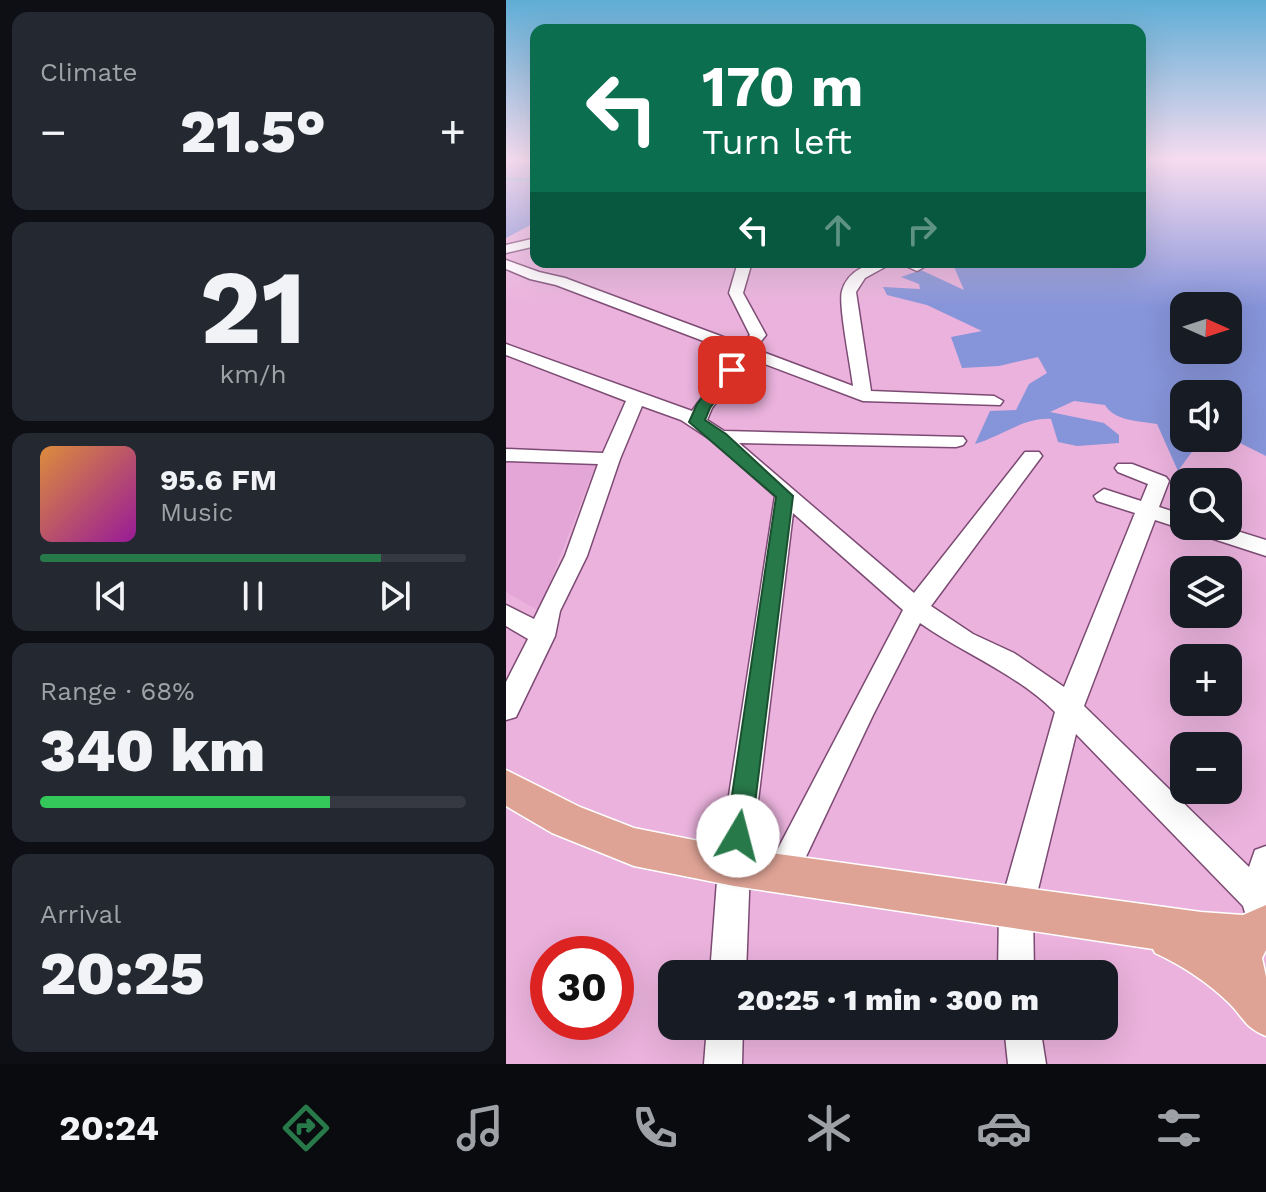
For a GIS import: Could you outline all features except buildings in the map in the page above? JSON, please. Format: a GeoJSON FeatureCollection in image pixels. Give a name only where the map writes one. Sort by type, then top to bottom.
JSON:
{"type":"FeatureCollection","features":[{"type":"Feature","properties":{"kind":"main road"},"geometry":{"type":"LineString","coordinates":[[506,787],[566,820],[634,847],[734,867],[1144,927],[1259,920]]}},
{"type":"Feature","properties":{"kind":"main road"},"geometry":{"type":"LineString","coordinates":[[1256,1000],[1239,959],[1259,920]]}},
{"type":"Feature","properties":{"kind":"main road"},"geometry":{"type":"LineString","coordinates":[[1144,927],[1204,953],[1256,1000]]}},
{"type":"Feature","properties":{"kind":"street"},"geometry":{"type":"LineString","coordinates":[[506,249],[530,243]]}},
{"type":"Feature","properties":{"kind":"street"},"geometry":{"type":"LineString","coordinates":[[506,264],[535,276],[560,281],[863,396],[994,401]]}},
{"type":"Feature","properties":{"kind":"street"},"geometry":{"type":"LineString","coordinates":[[554,268],[560,281]]}},
{"type":"Feature","properties":{"kind":"street"},"geometry":{"type":"LineString","coordinates":[[697,422],[703,407],[758,335],[736,293],[743,268]]}},
{"type":"Feature","properties":{"kind":"street"},"geometry":{"type":"LineString","coordinates":[[863,396],[849,292],[859,275],[874,268]]}},
{"type":"Feature","properties":{"kind":"street"},"geometry":{"type":"LineString","coordinates":[[506,349],[697,422],[720,437],[916,608],[964,641],[1005,660],[1047,687],[1259,920]]}},
{"type":"Feature","properties":{"kind":"street"},"geometry":{"type":"LineString","coordinates":[[506,709],[542,636],[548,611],[576,556],[610,459],[636,398]]}},
{"type":"Feature","properties":{"kind":"street"},"geometry":{"type":"LineString","coordinates":[[720,437],[956,441]]}},
{"type":"Feature","properties":{"kind":"street"},"geometry":{"type":"LineString","coordinates":[[506,455],[610,459]]}},
{"type":"Feature","properties":{"kind":"street"},"geometry":{"type":"LineString","coordinates":[[782,873],[860,713],[916,608],[1032,456]]}},
{"type":"Feature","properties":{"kind":"street"},"geometry":{"type":"LineString","coordinates":[[1016,960],[1016,910],[1069,709],[1159,481],[1125,468]]}},
{"type":"Feature","properties":{"kind":"street"},"geometry":{"type":"LineString","coordinates":[[729,960],[734,867],[785,496]]}},
{"type":"Feature","properties":{"kind":"street"},"geometry":{"type":"LineString","coordinates":[[1104,496],[1170,517]]}},
{"type":"Feature","properties":{"kind":"street"},"geometry":{"type":"LineString","coordinates":[[1241,540],[1266,548]]}},
{"type":"Feature","properties":{"kind":"street"},"geometry":{"type":"LineString","coordinates":[[506,614],[542,636]]}},
{"type":"Feature","properties":{"kind":"street"},"geometry":{"type":"LineString","coordinates":[[1259,920],[1266,861]]}},
{"type":"Feature","properties":{"kind":"street"},"geometry":{"type":"LineString","coordinates":[[723,1064],[724,1040]]}},
{"type":"Feature","properties":{"kind":"street"},"geometry":{"type":"LineString","coordinates":[[1024,1040],[1027,1064]]}},
{"type":"Feature","properties":{"kind":"shaded area"},"geometry":{"type":"Polygon","coordinates":[[[506,209],[530,209],[530,225],[506,238],[506,209]]]}},
{"type":"Feature","properties":{"kind":"shaded area"},"geometry":{"type":"Polygon","coordinates":[[[1146,209],[1266,209],[1266,456],[1242,444],[1242,380],[1170,380],[1170,452],[1192,452],[1180,468],[1177,468],[1157,424],[1121,417],[1105,405],[1074,401],[1050,412],[1104,423],[1119,435],[1119,443],[1077,446],[1058,442],[1051,419],[1041,419],[975,444],[990,411],[1016,410],[1029,384],[1047,373],[1038,357],[999,366],[962,368],[951,337],[982,331],[927,305],[887,295],[883,287],[920,289],[919,284],[901,277],[921,270],[964,290],[955,268],[1146,268],[1146,209]]]}},
{"type":"Feature","properties":{"kind":"shaded area"},"geometry":{"type":"Polygon","coordinates":[[[506,462],[596,464],[539,611],[506,592],[506,462]]]}},
{"type":"Feature","properties":{"kind":"route"},"geometry":{"type":"LineString","coordinates":[[732,370],[703,407],[697,422],[720,437],[785,496],[738,836]]}}]}
